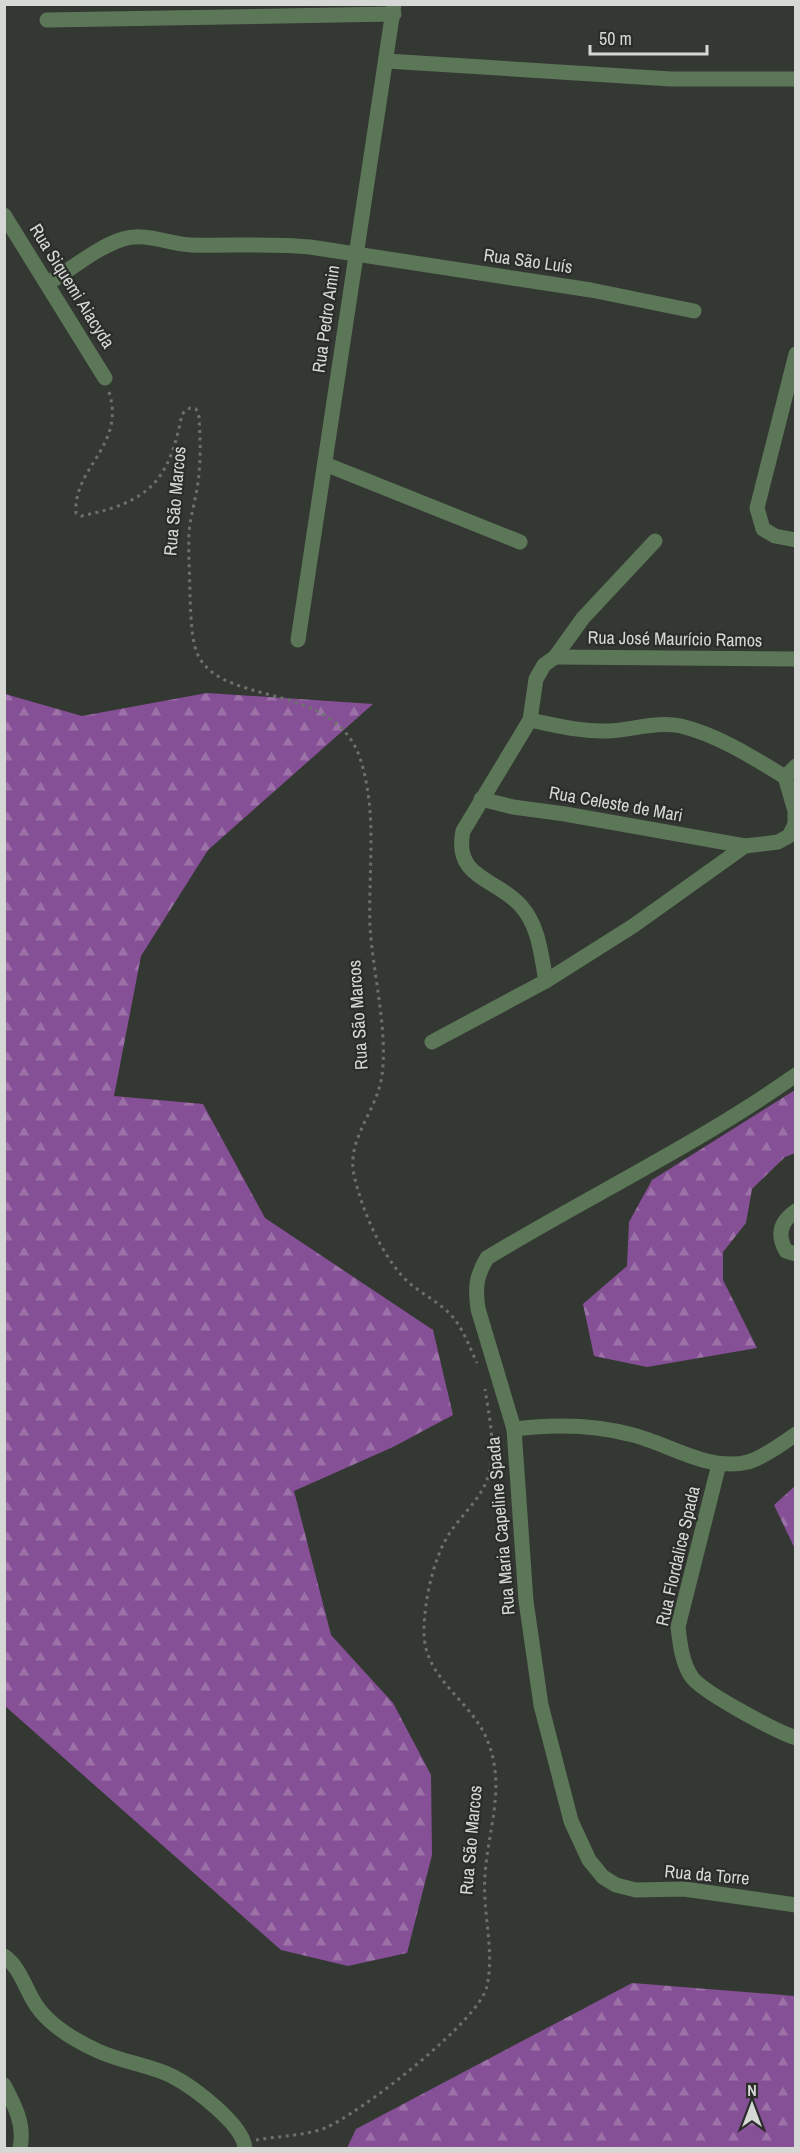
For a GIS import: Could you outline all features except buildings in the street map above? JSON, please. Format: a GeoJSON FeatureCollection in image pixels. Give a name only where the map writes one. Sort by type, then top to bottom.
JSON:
{"type":"FeatureCollection","features":[{"type":"Feature","properties":{"kind":"street"},"geometry":{"type":"LineString","coordinates":[[47,20],[394,9]]}},
{"type":"Feature","properties":{"kind":"street","name":"Rua Pedro Amin"},"geometry":{"type":"LineString","coordinates":[[298,640],[394,9]]}},
{"type":"Feature","properties":{"kind":"street"},"geometry":{"type":"LineString","coordinates":[[387,61],[671,79],[795,79]]}},
{"type":"Feature","properties":{"kind":"street","name":"Rua Siquemi Aiacyda"},"geometry":{"type":"LineString","coordinates":[[4,215],[105,378]]}},
{"type":"Feature","properties":{"kind":"street","name":"Rua São Luís"},"geometry":{"type":"LineString","coordinates":[[48,283],[109,244],[125,238],[143,237],[187,244],[281,244],[591,290],[694,311]]}},
{"type":"Feature","properties":{"kind":"street"},"geometry":{"type":"LineString","coordinates":[[795,354],[757,508],[763,529],[775,536],[795,540]]}},
{"type":"Feature","properties":{"kind":"street"},"geometry":{"type":"LineString","coordinates":[[325,464],[520,542]]}},
{"type":"Feature","properties":{"kind":"street"},"geometry":{"type":"LineString","coordinates":[[546,981],[533,923],[521,905],[477,875],[466,863],[460,846],[463,831],[530,720],[536,679],[544,665],[555,657],[583,618],[655,541]]}},
{"type":"Feature","properties":{"kind":"street","name":"Rua José Maurício Ramos"},"geometry":{"type":"LineString","coordinates":[[555,657],[795,659]]}},
{"type":"Feature","properties":{"kind":"street"},"geometry":{"type":"LineString","coordinates":[[432,1042],[546,981],[633,926],[746,846],[778,842],[789,836],[795,824],[790,772],[714,739],[680,726],[653,725],[609,731],[584,731],[530,720]]}},
{"type":"Feature","properties":{"kind":"street","name":"Rua Celeste de Mari"},"geometry":{"type":"LineString","coordinates":[[481,799],[513,807],[746,846]]}},
{"type":"Feature","properties":{"kind":"street","name":"Rua Maria Capeline Spada"},"geometry":{"type":"LineString","coordinates":[[616,1885],[603,1877],[589,1860],[571,1821],[541,1705],[526,1601],[514,1429],[475,1292],[476,1279],[487,1258],[755,1103],[795,1075]]}},
{"type":"Feature","properties":{"kind":"street"},"geometry":{"type":"LineString","coordinates":[[795,1211],[788,1216],[780,1228],[780,1239],[786,1251],[795,1254]]}},
{"type":"Feature","properties":{"kind":"street"},"geometry":{"type":"LineString","coordinates":[[514,1429],[546,1425],[594,1428],[633,1435],[719,1464],[748,1462],[795,1434]]}},
{"type":"Feature","properties":{"kind":"street","name":"Rua Flordalice Spada"},"geometry":{"type":"LineString","coordinates":[[719,1464],[701,1543],[678,1627],[681,1651],[692,1678],[741,1711],[795,1738]]}},
{"type":"Feature","properties":{"kind":"street","name":"Rua da Torre"},"geometry":{"type":"LineString","coordinates":[[616,1885],[636,1890],[684,1889],[722,1893],[795,1905]]}},
{"type":"Feature","properties":{"kind":"street"},"geometry":{"type":"LineString","coordinates":[[4,1956],[13,1961],[37,2006],[64,2033],[98,2051],[172,2076],[223,2114],[245,2145]]}},
{"type":"Feature","properties":{"kind":"street"},"geometry":{"type":"LineString","coordinates":[[4,2085],[18,2112],[22,2135],[20,2148]]}},
{"type":"Feature","properties":{"kind":"path","name":"Rua São Marcos"},"geometry":{"type":"LineString","coordinates":[[105,378],[113,405],[111,428],[102,452],[86,475],[75,501],[76,513],[81,516],[113,508],[153,485],[166,469],[182,414],[190,408],[196,409],[199,417],[199,473],[190,529],[189,559],[191,617],[195,647],[203,665],[223,681],[295,700],[332,720],[348,735],[359,755],[370,794],[370,925],[382,1075],[376,1101],[355,1142],[351,1161],[355,1180],[377,1236],[392,1263],[405,1279],[450,1314],[465,1335],[478,1366]]}},
{"type":"Feature","properties":{"kind":"path","name":"Rua São Marcos"},"geometry":{"type":"LineString","coordinates":[[245,2145],[324,2128],[364,2106],[472,2014],[487,1988],[489,1963],[485,1874],[496,1814],[497,1789],[494,1762],[488,1740],[473,1716],[436,1673],[426,1654],[424,1632],[435,1567],[448,1536],[484,1489],[489,1473],[492,1453],[485,1388]]}},
{"type":"Feature","properties":{"kind":"green space"},"geometry":{"type":"Polygon","coordinates":[[[207,693],[373,704],[208,850],[141,956],[114,1096],[203,1104],[265,1218],[433,1330],[453,1415],[393,1447],[294,1491],[331,1635],[393,1703],[431,1775],[432,1855],[407,1953],[348,1966],[281,1950],[5,1706],[5,694],[82,716],[207,693]]]}},
{"type":"Feature","properties":{"kind":"green space"},"geometry":{"type":"Polygon","coordinates":[[[795,1090],[795,1153],[785,1157],[752,1189],[746,1223],[723,1252],[723,1280],[757,1348],[647,1367],[594,1356],[583,1304],[627,1266],[629,1222],[652,1180],[795,1090]]]}},
{"type":"Feature","properties":{"kind":"green space"},"geometry":{"type":"Polygon","coordinates":[[[795,1486],[795,1549],[774,1505],[795,1486]]]}},
{"type":"Feature","properties":{"kind":"green space"},"geometry":{"type":"Polygon","coordinates":[[[632,1983],[795,1996],[795,2148],[347,2148],[356,2129],[632,1983]]]}}]}
